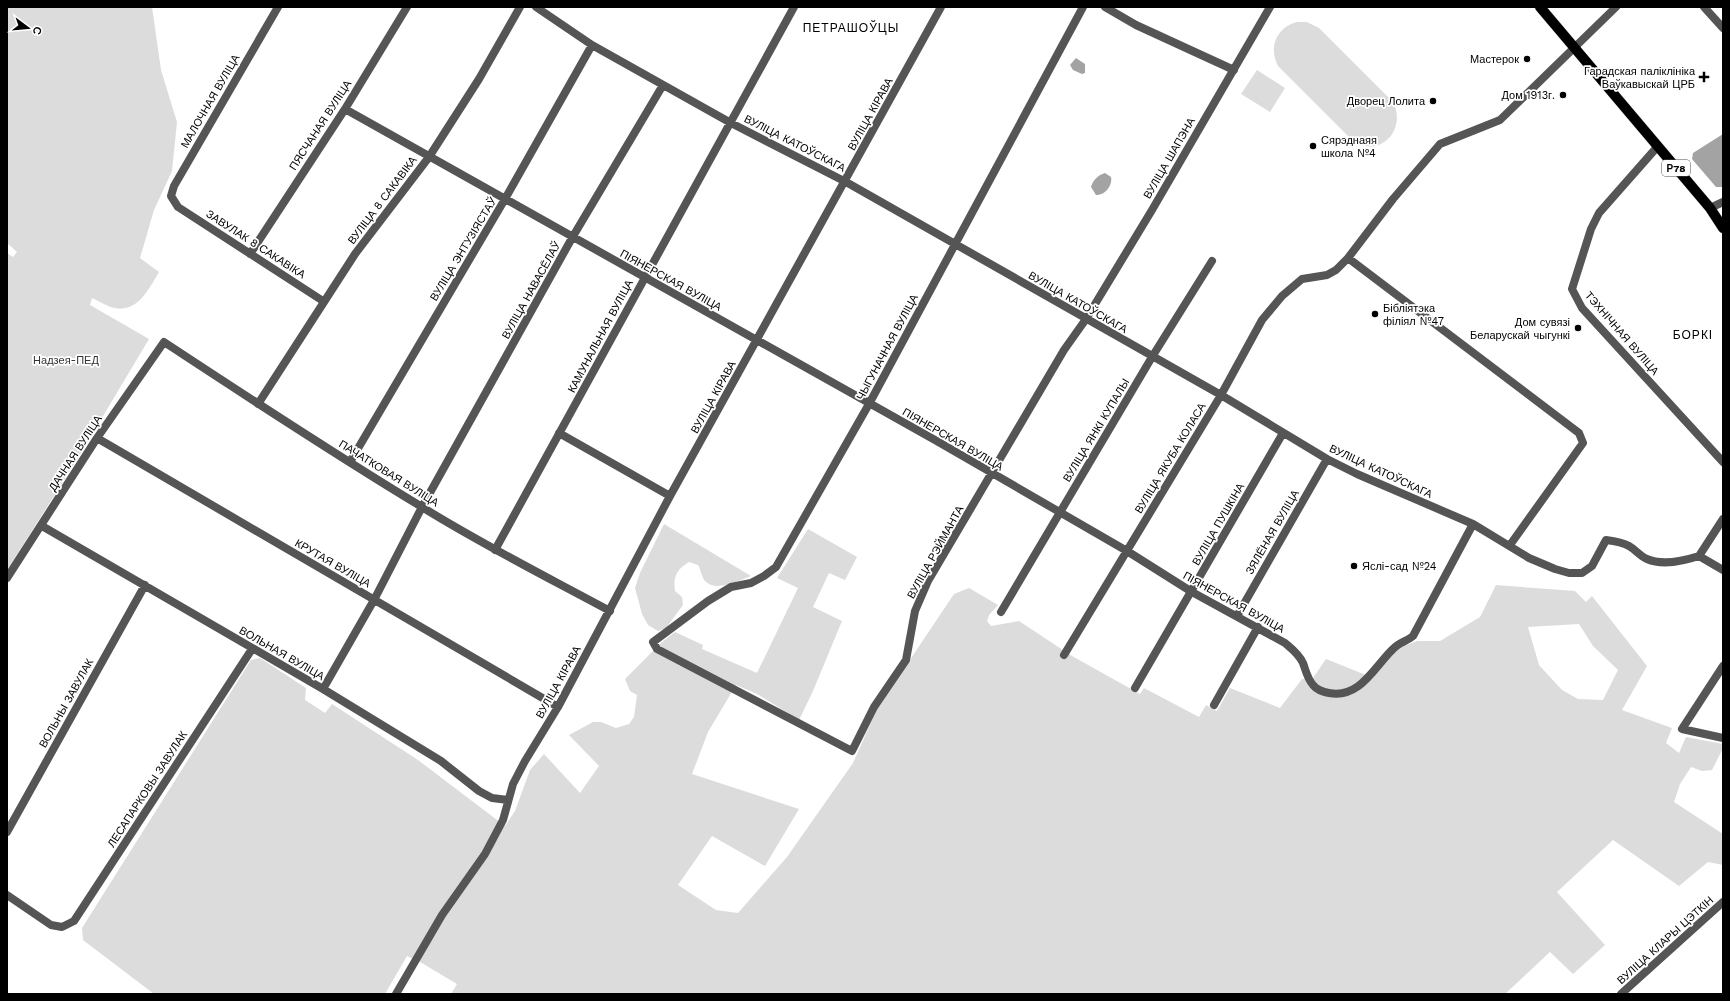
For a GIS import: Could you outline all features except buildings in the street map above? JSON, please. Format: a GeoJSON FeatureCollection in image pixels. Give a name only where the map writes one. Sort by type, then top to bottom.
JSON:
{"type":"FeatureCollection","features":[{"type":"Feature","properties":{"kind":"main road","name":"Р78"},"geometry":{"type":"LineString","coordinates":[[1540,7],[1710,208],[1723,228]]}},
{"type":"Feature","properties":{"kind":"street","name":"МАЛОЧНАЯ ВУЛІЦА"},"geometry":{"type":"LineString","coordinates":[[178,207],[171,196],[174,186],[278,7]]}},
{"type":"Feature","properties":{"kind":"street","name":"ПЯСЧАНАЯ ВУЛІЦА"},"geometry":{"type":"LineString","coordinates":[[250,254],[345,109],[407,7]]}},
{"type":"Feature","properties":{"kind":"street","name":"ВУЛІЦА 8 САКАВІКА"},"geometry":{"type":"LineString","coordinates":[[258,404],[323,301],[355,254],[429,157],[479,79],[520,7]]}},
{"type":"Feature","properties":{"kind":"street","name":"ВУЛІЦА КАТОЎСКАГА"},"geometry":{"type":"LineString","coordinates":[[536,7],[592,45],[731,122],[846,182],[1221,395],[1327,458],[1357,474],[1473,524],[1510,545],[1529,558],[1569,573],[1582,573],[1592,566],[1606,540],[1620,542],[1630,547],[1648,560],[1663,562],[1684,561],[1699,556]]}},
{"type":"Feature","properties":{"kind":"street","name":"КАМУНАЛЬНАЯ ВУЛІЦА"},"geometry":{"type":"LineString","coordinates":[[494,550],[601,360],[644,278],[794,7]]}},
{"type":"Feature","properties":{"kind":"street","name":"ВУЛІЦА КІРАВА"},"geometry":{"type":"LineString","coordinates":[[396,994],[442,916],[485,854],[503,820],[513,784],[525,761],[558,707],[670,496],[846,182],[941,7]]}},
{"type":"Feature","properties":{"kind":"street","name":"ЧЫГУНАЧНАЯ ВУЛІЦА"},"geometry":{"type":"LineString","coordinates":[[653,642],[708,601],[731,587],[751,583],[776,567],[869,404],[1083,7]]}},
{"type":"Feature","properties":{"kind":"street"},"geometry":{"type":"LineString","coordinates":[[1105,7],[1136,25],[1234,70]]}},
{"type":"Feature","properties":{"kind":"street","name":"ВУЛІЦА ШАПЭНА"},"geometry":{"type":"LineString","coordinates":[[1086,319],[1270,7]]}},
{"type":"Feature","properties":{"kind":"street"},"geometry":{"type":"LineString","coordinates":[[1510,545],[1583,443],[1579,433],[1348,258],[1393,199],[1440,144],[1500,120],[1574,46],[1616,7]]}},
{"type":"Feature","properties":{"kind":"street"},"geometry":{"type":"LineString","coordinates":[[1704,7],[1723,28]]}},
{"type":"Feature","properties":{"kind":"street","name":"ВУЛІЦА ЭНТУЗІЯСТАЎ"},"geometry":{"type":"LineString","coordinates":[[350,462],[505,199],[592,45]]}},
{"type":"Feature","properties":{"kind":"street","name":"ВУЛІЦА НАВАСЁЛАЎ"},"geometry":{"type":"LineString","coordinates":[[323,689],[374,600],[422,508],[572,238],[663,85]]}},
{"type":"Feature","properties":{"kind":"street","name":"ПІЯНЕРСКАЯ ВУЛІЦА"},"geometry":{"type":"LineString","coordinates":[[345,109],[572,238],[758,340],[1127,551],[1192,592],[1285,643],[1297,653],[1303,663],[1307,676],[1313,685],[1321,691],[1343,694],[1365,683],[1394,647],[1406,642],[1413,636],[1473,524]]}},
{"type":"Feature","properties":{"kind":"street","name":"ТЭХНІЧНАЯ ВУЛІЦА"},"geometry":{"type":"LineString","coordinates":[[1658,146],[1599,213],[1591,229],[1572,289],[1582,308],[1723,462]]}},
{"type":"Feature","properties":{"kind":"street"},"geometry":{"type":"LineString","coordinates":[[1710,208],[1723,202]]}},
{"type":"Feature","properties":{"kind":"street","name":"ЗАВУЛАК 8 САКАВІКА"},"geometry":{"type":"LineString","coordinates":[[178,207],[323,301]]}},
{"type":"Feature","properties":{"kind":"street","name":"ВУЛІЦА ЯКУБА КОЛАСА"},"geometry":{"type":"LineString","coordinates":[[1064,655],[1221,395],[1262,320],[1282,296],[1302,279],[1327,275],[1336,270],[1348,258]]}},
{"type":"Feature","properties":{"kind":"street","name":"ВУЛІЦА ЯНКІ КУПАЛЫ"},"geometry":{"type":"LineString","coordinates":[[1001,612],[1152,357],[1212,261]]}},
{"type":"Feature","properties":{"kind":"street","name":"ВУЛІЦА РЭЙМАНТА"},"geometry":{"type":"LineString","coordinates":[[653,642],[657,649],[852,751],[874,707],[906,660],[915,611],[928,581],[1064,350],[1086,319]]}},
{"type":"Feature","properties":{"kind":"street","name":"ПАЧАТКОВАЯ ВУЛІЦА"},"geometry":{"type":"LineString","coordinates":[[164,342],[258,404],[422,508],[494,550],[610,611]]}},
{"type":"Feature","properties":{"kind":"street","name":"ДАЧНАЯ ВУЛІЦА"},"geometry":{"type":"LineString","coordinates":[[7,578],[42,526],[97,438],[164,342]]}},
{"type":"Feature","properties":{"kind":"street"},"geometry":{"type":"LineString","coordinates":[[559,433],[670,496]]}},
{"type":"Feature","properties":{"kind":"street","name":"ВУЛІЦА ПУШКІНА"},"geometry":{"type":"LineString","coordinates":[[1135,688],[1283,433]]}},
{"type":"Feature","properties":{"kind":"street","name":"КРУТАЯ ВУЛІЦА"},"geometry":{"type":"LineString","coordinates":[[97,438],[558,707]]}},
{"type":"Feature","properties":{"kind":"street","name":"ЗЯЛЁНАЯ ВУЛІЦА"},"geometry":{"type":"LineString","coordinates":[[1237,616],[1327,458]]}},
{"type":"Feature","properties":{"kind":"street"},"geometry":{"type":"LineString","coordinates":[[1723,519],[1699,556],[1723,570]]}},
{"type":"Feature","properties":{"kind":"street","name":"ВОЛЬНАЯ ВУЛІЦА"},"geometry":{"type":"LineString","coordinates":[[42,526],[145,584],[252,649],[323,689],[441,761],[479,791],[492,798],[508,800]]}},
{"type":"Feature","properties":{"kind":"street","name":"ВОЛЬНЫ ЗАВУЛАК"},"geometry":{"type":"LineString","coordinates":[[7,832],[145,584]]}},
{"type":"Feature","properties":{"kind":"street"},"geometry":{"type":"LineString","coordinates":[[1214,705],[1258,627]]}},
{"type":"Feature","properties":{"kind":"street","name":"ЛЕСАПАРКОВЫ ЗАВУЛАК"},"geometry":{"type":"LineString","coordinates":[[7,895],[51,925],[62,927],[74,921],[252,649]]}},
{"type":"Feature","properties":{"kind":"street"},"geometry":{"type":"LineString","coordinates":[[1723,666],[1682,729],[1723,738]]}},
{"type":"Feature","properties":{"kind":"street","name":"ВУЛІЦА КЛАРЫ ЦЭТКІН"},"geometry":{"type":"LineString","coordinates":[[1621,994],[1723,902]]}},
{"type":"Feature","properties":{"kind":"green space","name":"Надзея-ПЕД"},"geometry":{"type":"Polygon","coordinates":[[[7,7],[152,7],[161,70],[177,122],[172,171],[154,210],[140,258],[159,272],[152,285],[142,298],[130,307],[123,309],[115,308],[92,298],[90,305],[149,339],[75,463],[7,570],[7,253],[13,257],[17,252],[7,243],[7,7]]]}},
{"type":"Feature","properties":{"kind":"green space"},"geometry":{"type":"Polygon","coordinates":[[[1297,22],[1307,22],[1319,28],[1393,102],[1397,122],[1394,131],[1389,138],[1382,143],[1373,146],[1364,146],[1354,142],[1278,66],[1274,52],[1276,39],[1284,28],[1297,22]]]}},
{"type":"Feature","properties":{"kind":"green space"},"geometry":{"type":"Polygon","coordinates":[[[1257,70],[1285,88],[1270,112],[1241,94],[1257,70]]]}},
{"type":"Feature","properties":{"kind":"green space"},"geometry":{"type":"Polygon","coordinates":[[[664,524],[751,576],[722,586],[711,585],[705,581],[698,565],[689,562],[678,571],[675,578],[675,591],[682,597],[683,605],[666,628],[658,631],[648,625],[642,614],[635,588],[640,573],[664,524]]]}},
{"type":"Feature","properties":{"kind":"green space"},"geometry":{"type":"Polygon","coordinates":[[[808,529],[857,557],[845,580],[829,573],[813,607],[842,621],[813,691],[799,720],[757,694],[736,685],[708,732],[692,774],[799,809],[765,866],[712,836],[678,885],[716,910],[738,913],[787,857],[853,763],[877,709],[954,594],[969,588],[998,605],[989,615],[987,621],[991,626],[1019,621],[1072,656],[1140,694],[1144,688],[1199,717],[1206,705],[1217,711],[1230,688],[1280,708],[1302,679],[1313,678],[1326,659],[1366,675],[1394,650],[1417,641],[1440,641],[1480,617],[1496,585],[1575,591],[1586,602],[1592,596],[1647,666],[1622,710],[1672,728],[1666,743],[1679,753],[1686,737],[1723,744],[1723,748],[1712,770],[1702,771],[1691,767],[1680,784],[1674,802],[1723,834],[1723,865],[1708,862],[1679,886],[1613,840],[1557,892],[1605,945],[1573,974],[1550,952],[1505,994],[451,994],[457,984],[407,956],[385,994],[154,994],[83,940],[82,928],[251,660],[260,658],[306,688],[305,700],[325,713],[332,704],[418,760],[505,826],[515,811],[530,770],[544,754],[580,793],[599,766],[569,735],[593,722],[601,722],[616,728],[629,724],[634,717],[637,695],[630,691],[625,679],[662,642],[675,632],[703,645],[702,649],[757,673],[798,588],[777,578],[808,529]],[[1579,624],[1528,627],[1539,665],[1562,690],[1578,699],[1603,700],[1618,670],[1593,646],[1579,624]]]}},
{"type":"Feature","properties":{"kind":"shaded area"},"geometry":{"type":"Polygon","coordinates":[[[1076,58],[1085,64],[1085,73],[1082,74],[1073,70],[1070,65],[1076,58]]]}},
{"type":"Feature","properties":{"kind":"shaded area"},"geometry":{"type":"Polygon","coordinates":[[[1723,134],[1723,187],[1716,187],[1692,159],[1693,153],[1723,134]]]}},
{"type":"Feature","properties":{"kind":"shaded area"},"geometry":{"type":"Polygon","coordinates":[[[1105,173],[1111,177],[1110,186],[1102,194],[1096,195],[1091,187],[1092,184],[1098,176],[1105,173]]]}},
{"type":"Feature","properties":{"kind":"place","name":"Мастерок"},"geometry":{"type":"Point","coordinates":[1527,59]}},
{"type":"Feature","properties":{"kind":"place","name":"Гарадская паліклініка Ваўкавыскай ЦРБ"},"geometry":{"type":"Point","coordinates":[1704,77]}},
{"type":"Feature","properties":{"kind":"place","name":"Дом 1913г."},"geometry":{"type":"Point","coordinates":[1563,95]}},
{"type":"Feature","properties":{"kind":"place","name":"Дворец Лолита"},"geometry":{"type":"Point","coordinates":[1433,101]}},
{"type":"Feature","properties":{"kind":"place","name":"Сярэднаяя школа №4"},"geometry":{"type":"Point","coordinates":[1313,146]}},
{"type":"Feature","properties":{"kind":"place","name":"Бібліятэка філіял №47"},"geometry":{"type":"Point","coordinates":[1375,314]}},
{"type":"Feature","properties":{"kind":"place","name":"Дом сувязі Беларускай чыгункі"},"geometry":{"type":"Point","coordinates":[1578,328]}},
{"type":"Feature","properties":{"kind":"place","name":"Яслі-сад №24"},"geometry":{"type":"Point","coordinates":[1354,566]}},
{"type":"Feature","properties":{"kind":"district","name":"ПЕТРАШОЎЦЫ"},"geometry":{"type":"Point","coordinates":[851,28]}},
{"type":"Feature","properties":{"kind":"district","name":"БОРКІ"},"geometry":{"type":"Point","coordinates":[1693,335]}}]}
